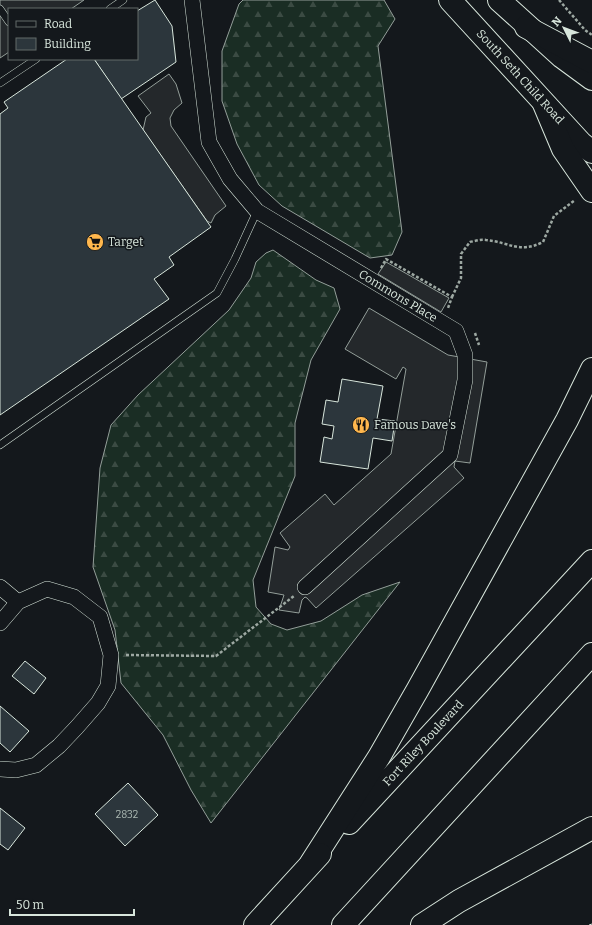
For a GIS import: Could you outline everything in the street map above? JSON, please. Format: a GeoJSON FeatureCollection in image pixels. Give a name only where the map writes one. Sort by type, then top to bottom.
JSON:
{"type":"FeatureCollection","features":[{"type":"Feature","properties":{"kind":"main road","name":"South Seth Child Road"},"geometry":{"type":"LineString","coordinates":[[450,0],[544,104],[581,143],[592,152]]}},
{"type":"Feature","properties":{"kind":"main road"},"geometry":{"type":"LineString","coordinates":[[499,0],[526,27],[562,57],[592,79]]}},
{"type":"Feature","properties":{"kind":"main road"},"geometry":{"type":"LineString","coordinates":[[526,27],[592,62]]}},
{"type":"Feature","properties":{"kind":"main road"},"geometry":{"type":"LineString","coordinates":[[544,104],[563,150],[592,190]]}},
{"type":"Feature","properties":{"kind":"main road"},"geometry":{"type":"LineString","coordinates":[[311,863],[379,757],[567,420],[592,369]]}},
{"type":"Feature","properties":{"kind":"main road","name":"Fort Riley Boulevard"},"geometry":{"type":"LineString","coordinates":[[255,925],[592,561]]}},
{"type":"Feature","properties":{"kind":"main road"},"geometry":{"type":"LineString","coordinates":[[343,925],[592,654]]}},
{"type":"Feature","properties":{"kind":"main road"},"geometry":{"type":"LineString","coordinates":[[422,925],[459,901],[592,828]]}},
{"type":"Feature","properties":{"kind":"street","name":"Commons Place"},"geometry":{"type":"LineString","coordinates":[[192,0],[209,142],[230,179],[257,211],[456,331],[466,355],[465,380],[450,455],[305,588]]}},
{"type":"Feature","properties":{"kind":"street"},"geometry":{"type":"LineString","coordinates":[[0,587],[18,602]]}},
{"type":"Feature","properties":{"kind":"street"},"geometry":{"type":"LineString","coordinates":[[0,623],[18,602],[47,589],[74,597],[100,617],[112,655],[108,686],[98,703],[58,746],[36,766],[16,770],[0,769]]}},
{"type":"Feature","properties":{"kind":"lane"},"geometry":{"type":"LineString","coordinates":[[112,8],[124,0]]}},
{"type":"Feature","properties":{"kind":"lane"},"geometry":{"type":"LineString","coordinates":[[0,9],[8,21]]}},
{"type":"Feature","properties":{"kind":"lane"},"geometry":{"type":"LineString","coordinates":[[0,82],[33,60]]}},
{"type":"Feature","properties":{"kind":"lane"},"geometry":{"type":"LineString","coordinates":[[0,445],[217,293],[235,259],[257,211]]}},
{"type":"Feature","properties":{"kind":"path"},"geometry":{"type":"LineString","coordinates":[[559,0],[584,30],[592,35]]}},
{"type":"Feature","properties":{"kind":"path"},"geometry":{"type":"LineString","coordinates":[[452,297],[461,278],[461,254],[470,242],[486,240],[525,248],[536,245],[543,242],[557,212],[592,190]]}},
{"type":"Feature","properties":{"kind":"path"},"geometry":{"type":"LineString","coordinates":[[374,266],[380,270]]}},
{"type":"Feature","properties":{"kind":"path"},"geometry":{"type":"LineString","coordinates":[[112,655],[216,656],[305,588]]}},
{"type":"Feature","properties":{"kind":"green space"},"geometry":{"type":"Polygon","coordinates":[[[243,0],[384,0],[395,19],[378,46],[402,232],[392,255],[370,258],[282,206],[259,185],[237,144],[222,101],[222,51],[239,4],[243,0]]]}},
{"type":"Feature","properties":{"kind":"green space"},"geometry":{"type":"Polygon","coordinates":[[[273,250],[316,280],[334,288],[340,309],[311,360],[295,423],[295,476],[253,580],[256,607],[271,624],[287,630],[321,621],[362,595],[400,582],[211,823],[191,790],[163,735],[121,683],[115,630],[93,567],[100,468],[111,425],[138,395],[229,310],[251,278],[256,262],[266,253],[273,250]]]}},
{"type":"Feature","properties":{"kind":"shaded area"},"geometry":{"type":"Polygon","coordinates":[[[0,0],[84,0],[72,8],[8,8],[8,53],[0,58],[0,0]]]}},
{"type":"Feature","properties":{"kind":"shaded area"},"geometry":{"type":"Polygon","coordinates":[[[169,74],[176,84],[182,103],[174,110],[170,118],[171,126],[226,206],[215,215],[211,223],[207,221],[143,130],[146,117],[151,113],[138,96],[169,74]]]}},
{"type":"Feature","properties":{"kind":"shaded area"},"geometry":{"type":"Polygon","coordinates":[[[386,262],[449,298],[441,312],[378,274],[386,262]]]}},
{"type":"Feature","properties":{"kind":"shaded area"},"geometry":{"type":"Polygon","coordinates":[[[369,308],[448,355],[487,362],[470,463],[455,461],[454,467],[464,478],[316,608],[305,597],[302,600],[299,613],[279,610],[284,595],[268,592],[275,547],[288,550],[290,547],[280,533],[325,494],[334,505],[391,454],[406,369],[403,367],[396,379],[345,349],[369,308]]]}},
{"type":"Feature","properties":{"kind":"building"},"geometry":{"type":"Polygon","coordinates":[[[155,0],[172,26],[176,62],[121,99],[95,60],[138,60],[138,10],[155,0]]]}},
{"type":"Feature","properties":{"kind":"building","name":"Target"},"geometry":{"type":"Polygon","coordinates":[[[66,60],[95,60],[211,227],[169,257],[174,265],[154,279],[169,299],[0,415],[0,114],[8,108],[4,102],[66,60]]]}},
{"type":"Feature","properties":{"kind":"building","name":"Famous Dave's"},"geometry":{"type":"Polygon","coordinates":[[[342,379],[383,386],[377,419],[395,421],[392,441],[373,438],[368,469],[320,462],[324,437],[332,439],[334,426],[322,424],[326,400],[338,402],[342,379]]]}},
{"type":"Feature","properties":{"kind":"building"},"geometry":{"type":"Polygon","coordinates":[[[25,661],[46,678],[34,694],[12,676],[25,661]]]}},
{"type":"Feature","properties":{"kind":"building"},"geometry":{"type":"Polygon","coordinates":[[[0,706],[29,731],[10,752],[0,743],[0,706]]]}},
{"type":"Feature","properties":{"kind":"building"},"geometry":{"type":"Polygon","coordinates":[[[128,783],[158,815],[125,846],[95,814],[128,783]]]}},
{"type":"Feature","properties":{"kind":"building"},"geometry":{"type":"Polygon","coordinates":[[[0,808],[25,828],[8,850],[0,844],[0,808]]]}},
{"type":"Feature","properties":{"kind":"place","name":"Target"},"geometry":{"type":"Point","coordinates":[95,242]}},
{"type":"Feature","properties":{"kind":"place","name":"Famous Dave's"},"geometry":{"type":"Point","coordinates":[361,425]}}]}
